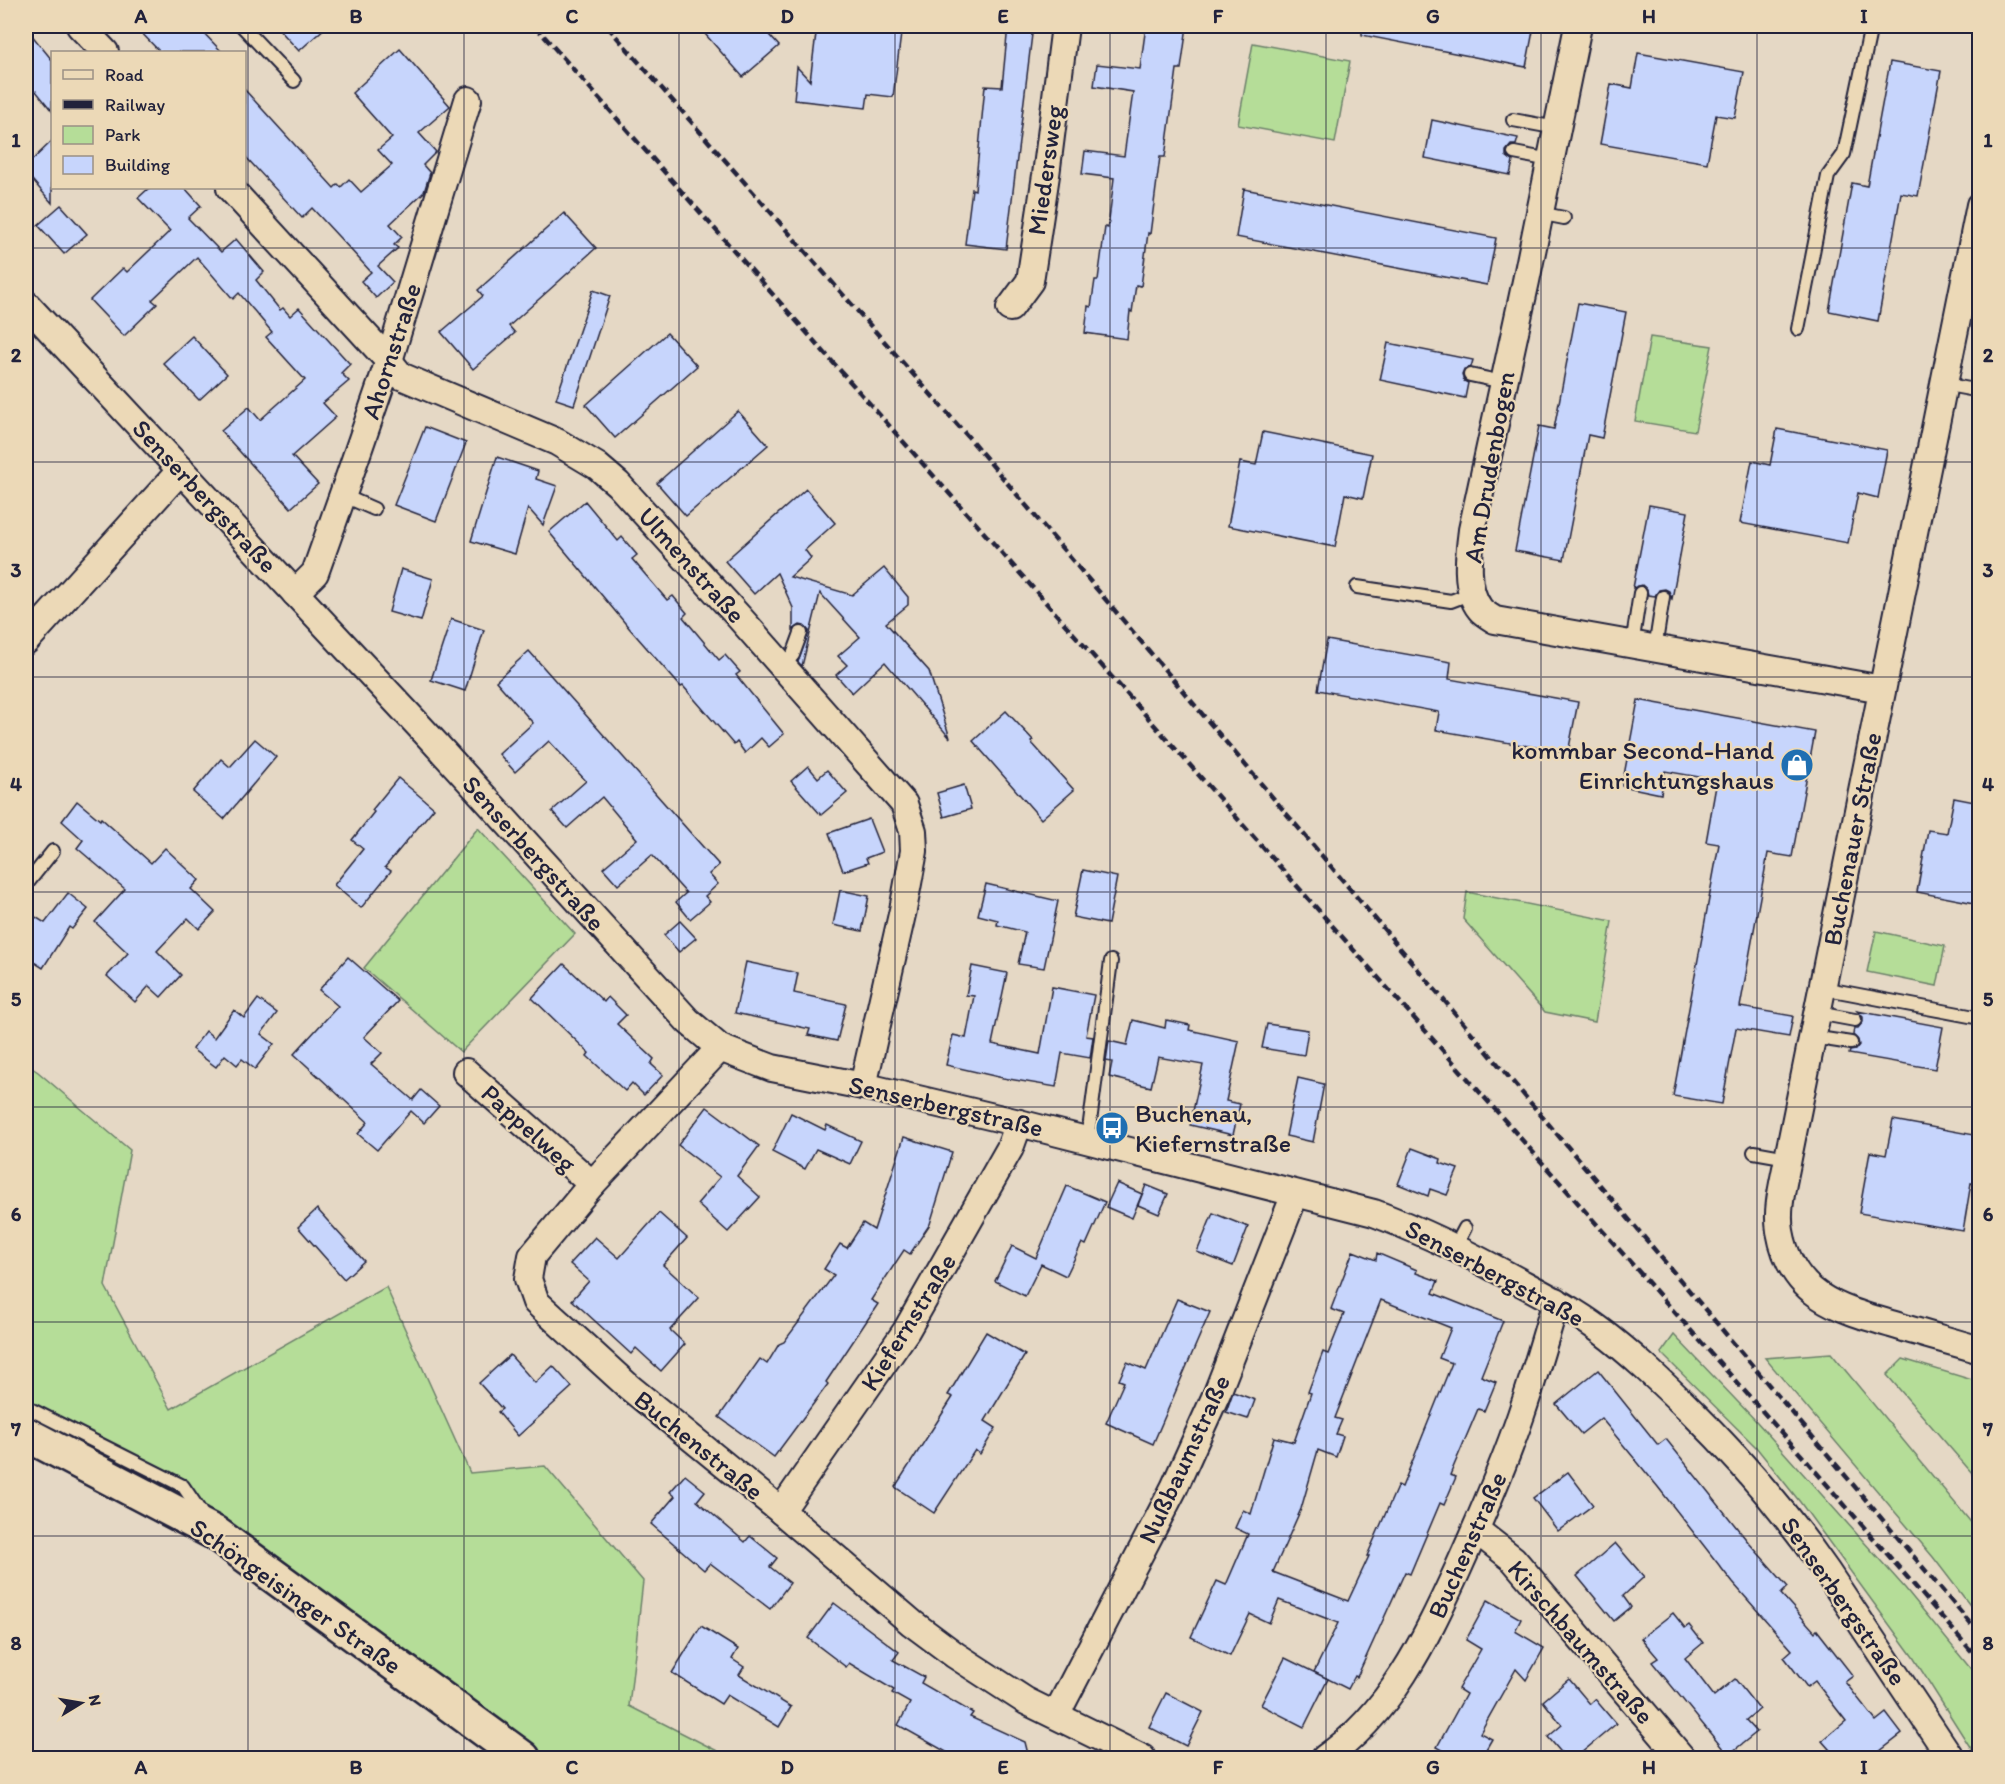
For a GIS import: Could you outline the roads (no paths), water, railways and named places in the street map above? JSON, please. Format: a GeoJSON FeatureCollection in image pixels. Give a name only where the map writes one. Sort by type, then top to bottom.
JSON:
{"type":"FeatureCollection","features":[{"type":"Feature","properties":{"kind":"main road","name":"Schöngeisinger Straße"},"geometry":{"type":"LineString","coordinates":[[26,1434],[215,1533],[523,1758]]}},
{"type":"Feature","properties":{"kind":"street"},"geometry":{"type":"LineString","coordinates":[[80,26],[104,51]]}},
{"type":"Feature","properties":{"kind":"street","name":"Miedersweg"},"geometry":{"type":"LineString","coordinates":[[1010,308],[1030,281],[1065,26]]}},
{"type":"Feature","properties":{"kind":"street","name":"Am Drudenbogen"},"geometry":{"type":"LineString","coordinates":[[1578,26],[1472,530],[1468,562],[1472,593],[1480,609],[1495,620],[1882,689]]}},
{"type":"Feature","properties":{"kind":"street","name":"Ahornstraße"},"geometry":{"type":"LineString","coordinates":[[295,594],[315,573],[390,361],[468,100]]}},
{"type":"Feature","properties":{"kind":"street","name":"Ulmenstraße"},"geometry":{"type":"LineString","coordinates":[[231,189],[390,361],[401,376],[557,442],[597,466],[618,484],[904,804],[913,831],[914,851],[903,910],[862,1086]]}},
{"type":"Feature","properties":{"kind":"street","name":"Buchenauer Straße"},"geometry":{"type":"LineString","coordinates":[[1980,205],[1814,1025],[1780,1204],[1780,1229],[1785,1251],[1796,1273],[1806,1286],[1825,1301],[1848,1312],[1980,1350]]}},
{"type":"Feature","properties":{"kind":"street","name":"Senserbergstraße"},"geometry":{"type":"LineString","coordinates":[[26,304],[435,743],[688,1021],[720,1048],[772,1068],[862,1086],[1020,1123],[1374,1213],[1418,1229],[1460,1237],[1599,1329],[1643,1364],[1723,1443],[1772,1499],[1827,1572],[1941,1755]]}},
{"type":"Feature","properties":{"kind":"street"},"geometry":{"type":"LineString","coordinates":[[26,641],[181,470]]}},
{"type":"Feature","properties":{"kind":"street","name":"Buchenstraße"},"geometry":{"type":"LineString","coordinates":[[720,1048],[592,1184],[532,1256],[528,1279],[536,1302],[629,1388],[781,1511],[912,1623],[955,1655],[1026,1701],[1142,1758]]}},
{"type":"Feature","properties":{"kind":"street","name":"Pappelweg"},"geometry":{"type":"LineString","coordinates":[[466,1072],[592,1184]]}},
{"type":"Feature","properties":{"kind":"street","name":"Kiefernstraße"},"geometry":{"type":"LineString","coordinates":[[781,1511],[906,1331],[1010,1148],[1020,1123]]}},
{"type":"Feature","properties":{"kind":"street","name":"Nußbaumstraße"},"geometry":{"type":"LineString","coordinates":[[1056,1715],[1174,1488],[1216,1393],[1294,1194]]}},
{"type":"Feature","properties":{"kind":"street","name":"Buchenstraße"},"geometry":{"type":"LineString","coordinates":[[1325,1758],[1381,1706],[1428,1634],[1476,1530],[1521,1415],[1556,1301]]}},
{"type":"Feature","properties":{"kind":"street","name":"Kirschbaumstraße"},"geometry":{"type":"LineString","coordinates":[[1476,1530],[1513,1559],[1676,1756]]}},
{"type":"Feature","properties":{"kind":"lane"},"geometry":{"type":"LineString","coordinates":[[242,26],[294,81]]}},
{"type":"Feature","properties":{"kind":"lane"},"geometry":{"type":"LineString","coordinates":[[1798,329],[1828,176],[1844,154],[1871,26]]}},
{"type":"Feature","properties":{"kind":"lane"},"geometry":{"type":"LineString","coordinates":[[1513,120],[1557,128]]}},
{"type":"Feature","properties":{"kind":"lane"},"geometry":{"type":"LineString","coordinates":[[1514,153],[1550,160]]}},
{"type":"Feature","properties":{"kind":"lane"},"geometry":{"type":"LineString","coordinates":[[1539,213],[1564,218]]}},
{"type":"Feature","properties":{"kind":"lane"},"geometry":{"type":"LineString","coordinates":[[1470,375],[1503,382]]}},
{"type":"Feature","properties":{"kind":"lane"},"geometry":{"type":"LineString","coordinates":[[1943,384],[1980,391]]}},
{"type":"Feature","properties":{"kind":"lane"},"geometry":{"type":"LineString","coordinates":[[342,495],[374,509]]}},
{"type":"Feature","properties":{"kind":"lane"},"geometry":{"type":"LineString","coordinates":[[1357,587],[1451,601],[1472,593]]}},
{"type":"Feature","properties":{"kind":"lane"},"geometry":{"type":"LineString","coordinates":[[1640,593],[1643,647]]}},
{"type":"Feature","properties":{"kind":"lane"},"geometry":{"type":"LineString","coordinates":[[1643,647],[1664,597]]}},
{"type":"Feature","properties":{"kind":"lane"},"geometry":{"type":"LineString","coordinates":[[783,667],[793,656],[801,633]]}},
{"type":"Feature","properties":{"kind":"lane"},"geometry":{"type":"LineString","coordinates":[[26,885],[53,850]]}},
{"type":"Feature","properties":{"kind":"lane"},"geometry":{"type":"LineString","coordinates":[[1086,1140],[1111,961]]}},
{"type":"Feature","properties":{"kind":"lane"},"geometry":{"type":"LineString","coordinates":[[1822,988],[1980,1018]]}},
{"type":"Feature","properties":{"kind":"lane"},"geometry":{"type":"LineString","coordinates":[[1814,1025],[1855,1020]]}},
{"type":"Feature","properties":{"kind":"lane"},"geometry":{"type":"LineString","coordinates":[[1814,1025],[1851,1043]]}},
{"type":"Feature","properties":{"kind":"lane"},"geometry":{"type":"LineString","coordinates":[[1754,1152],[1788,1158]]}},
{"type":"Feature","properties":{"kind":"lane"},"geometry":{"type":"LineString","coordinates":[[26,1407],[183,1486],[215,1533]]}},
{"type":"Feature","properties":{"kind":"railway"},"geometry":{"type":"LineString","coordinates":[[535,26],[1803,1457],[1980,1661]]}},
{"type":"Feature","properties":{"kind":"railway"},"geometry":{"type":"LineString","coordinates":[[607,26],[970,439],[1980,1635]]}},
{"type":"Feature","properties":{"kind":"place","name":"kommbar Second-Hand Einrichtungshaus"},"geometry":{"type":"Point","coordinates":[1797,765]}},
{"type":"Feature","properties":{"kind":"place","name":"Buchenau, Kiefernstraße"},"geometry":{"type":"Point","coordinates":[1112,1128]}}]}
